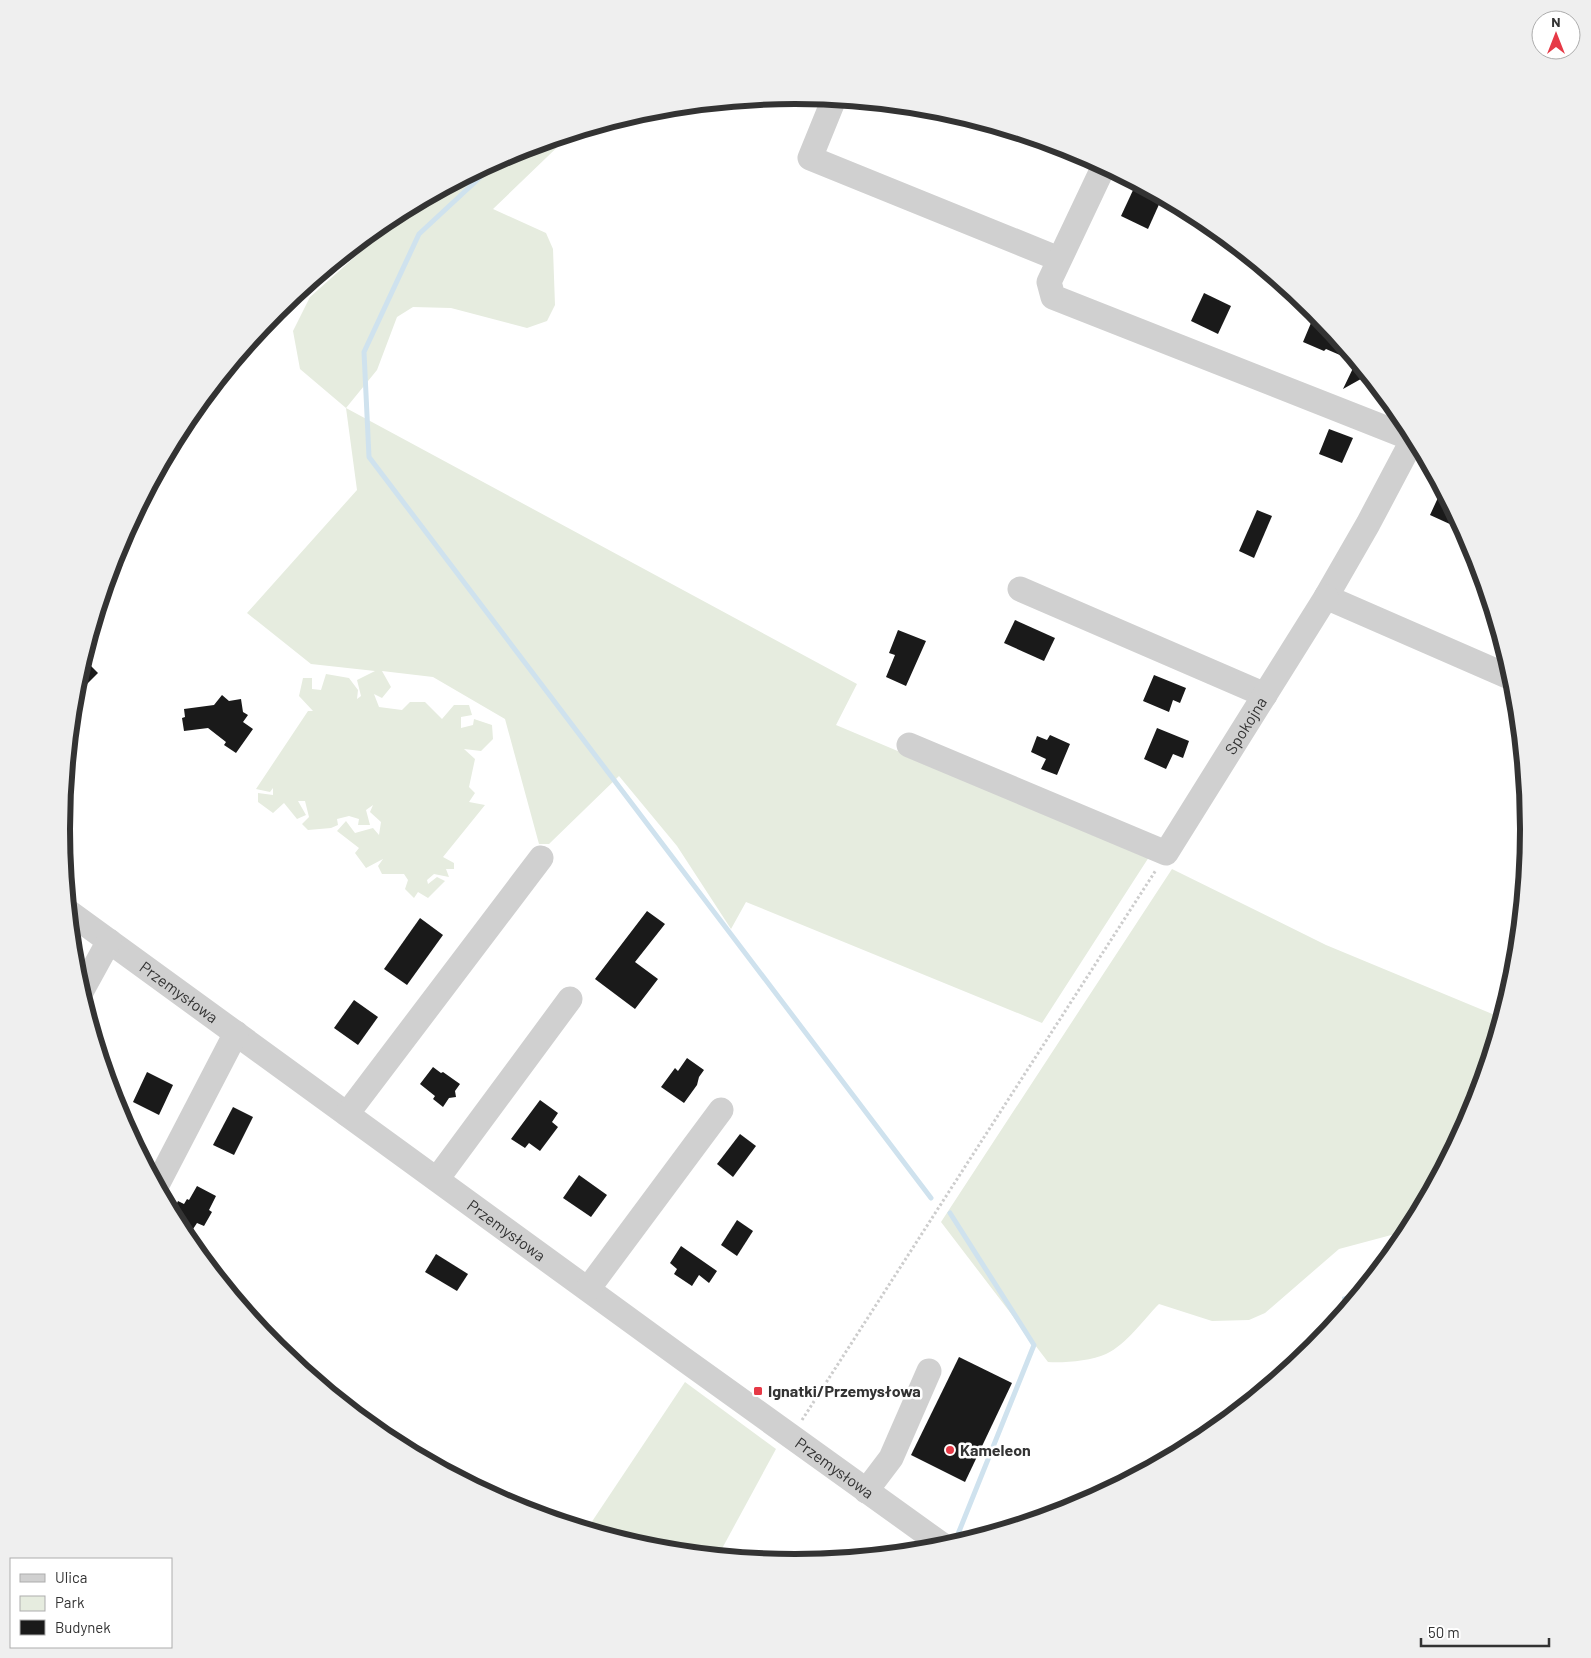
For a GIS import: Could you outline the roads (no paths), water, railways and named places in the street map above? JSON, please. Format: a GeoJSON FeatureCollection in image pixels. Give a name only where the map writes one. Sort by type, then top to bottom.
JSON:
{"type":"FeatureCollection","features":[{"type":"Feature","properties":{"kind":"street"},"geometry":{"type":"LineString","coordinates":[[831,105],[810,158],[1059,259]]}},
{"type":"Feature","properties":{"kind":"street"},"geometry":{"type":"LineString","coordinates":[[1101,171],[1059,259],[1050,282],[1053,296],[1404,434]]}},
{"type":"Feature","properties":{"kind":"street","name":"Spokojna"},"geometry":{"type":"LineString","coordinates":[[909,745],[1166,854],[1326,597],[1411,444]]}},
{"type":"Feature","properties":{"kind":"street"},"geometry":{"type":"LineString","coordinates":[[1020,589],[1265,695]]}},
{"type":"Feature","properties":{"kind":"street"},"geometry":{"type":"LineString","coordinates":[[1326,597],[1504,675]]}},
{"type":"Feature","properties":{"kind":"street"},"geometry":{"type":"LineString","coordinates":[[347,1114],[541,858]]}},
{"type":"Feature","properties":{"kind":"street","name":"Przemysłowa"},"geometry":{"type":"LineString","coordinates":[[75,917],[936,1541]]}},
{"type":"Feature","properties":{"kind":"street"},"geometry":{"type":"LineString","coordinates":[[87,982],[109,941]]}},
{"type":"Feature","properties":{"kind":"street"},"geometry":{"type":"LineString","coordinates":[[437,1179],[570,1000]]}},
{"type":"Feature","properties":{"kind":"street"},"geometry":{"type":"LineString","coordinates":[[160,1179],[236,1033]]}},
{"type":"Feature","properties":{"kind":"street"},"geometry":{"type":"LineString","coordinates":[[588,1289],[721,1110]]}},
{"type":"Feature","properties":{"kind":"street"},"geometry":{"type":"LineString","coordinates":[[866,1491],[891,1458],[929,1371]]}},
{"type":"Feature","properties":{"kind":"water"},"geometry":{"type":"Polygon","coordinates":[[[1352,1294],[1343,1305],[1342,1297],[1352,1294]]]}},
{"type":"Feature","properties":{"kind":"waterway"},"geometry":{"type":"LineString","coordinates":[[483,174],[419,234],[364,352],[369,457],[931,1198]]}},
{"type":"Feature","properties":{"kind":"waterway"},"geometry":{"type":"LineString","coordinates":[[950,1213],[1034,1345],[958,1534]]}},
{"type":"Feature","properties":{"kind":"place","name":"Ignatki/Przemysłowa"},"geometry":{"type":"Point","coordinates":[758,1391]}},
{"type":"Feature","properties":{"kind":"place","name":"Kameleon"},"geometry":{"type":"Point","coordinates":[950,1450]}}]}
